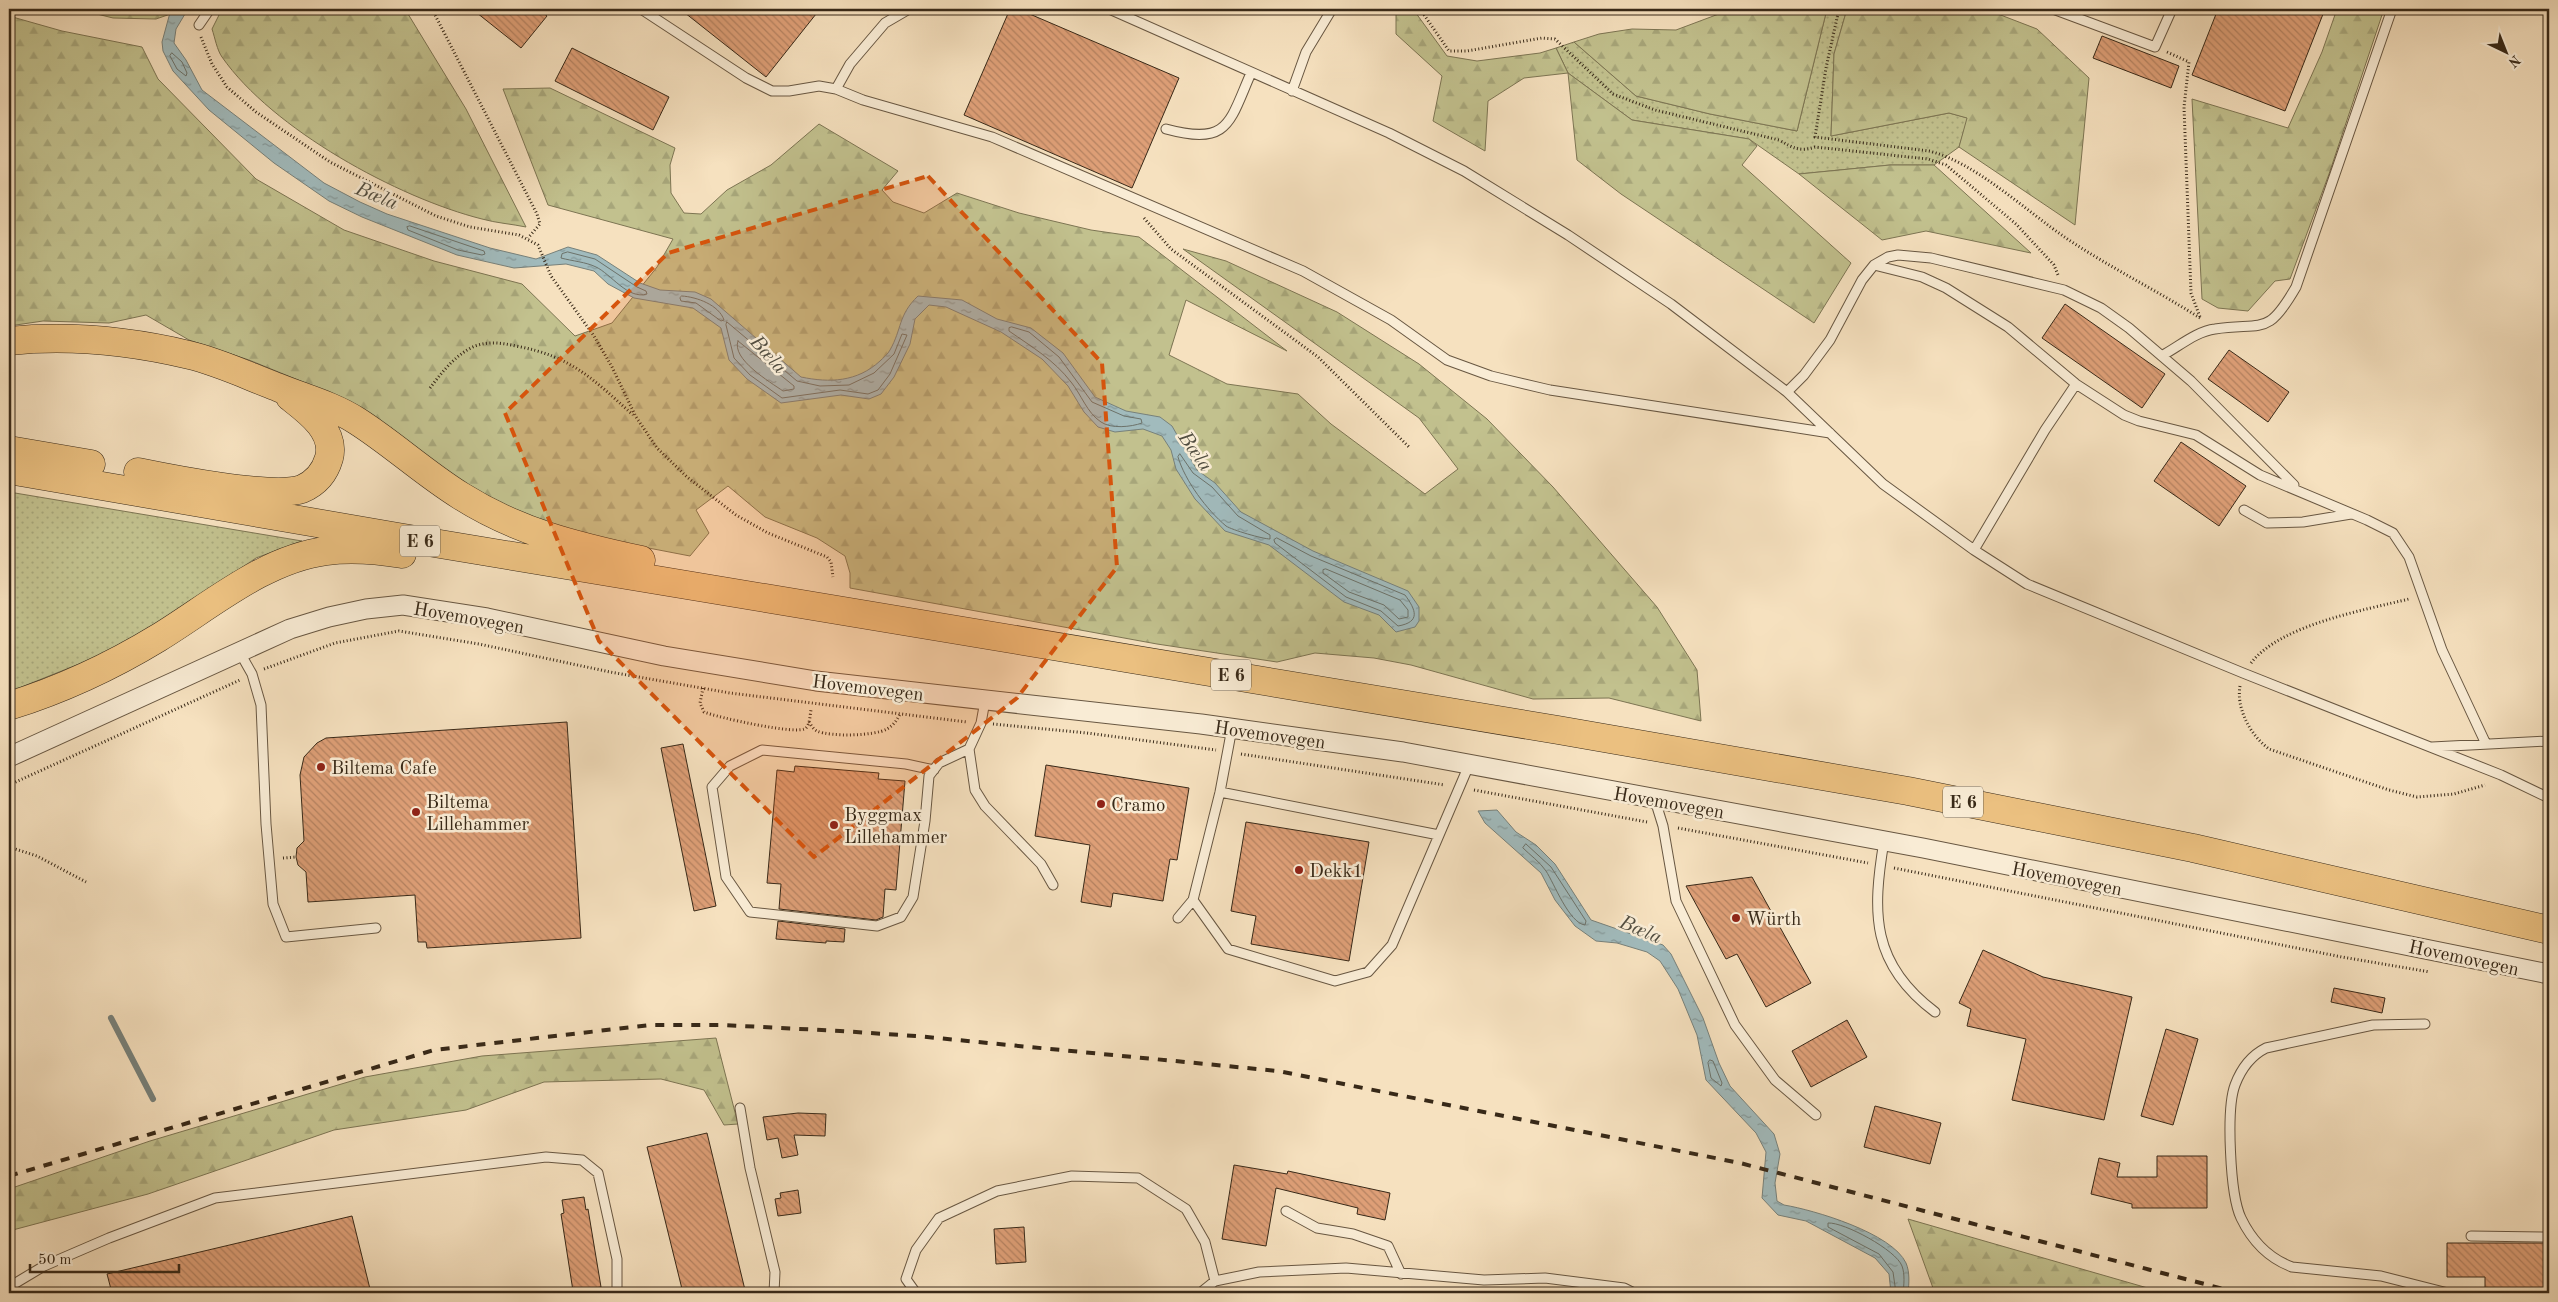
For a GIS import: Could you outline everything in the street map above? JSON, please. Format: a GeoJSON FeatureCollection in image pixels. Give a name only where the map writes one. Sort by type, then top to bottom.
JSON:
{"type":"FeatureCollection","features":[{"type":"Feature","properties":{"kind":"highway"},"geometry":{"type":"LineString","coordinates":[[9,341],[44,338],[127,344],[190,355],[331,406],[357,421],[462,497],[541,536],[586,548],[665,564],[759,579],[832,608]]}},
{"type":"Feature","properties":{"kind":"highway"},"geometry":{"type":"LineString","coordinates":[[9,450],[171,478],[254,490],[291,491],[312,483],[321,476],[330,455],[329,443],[319,423],[277,387]]}},
{"type":"Feature","properties":{"kind":"highway","name":"E 6"},"geometry":{"type":"LineString","coordinates":[[9,470],[398,537],[1568,732],[2001,809],[2193,848],[2549,930]]}},
{"type":"Feature","properties":{"kind":"highway"},"geometry":{"type":"LineString","coordinates":[[9,706],[71,682],[116,661],[270,569],[326,551],[401,554],[1030,654],[1062,656],[1090,652]]}},
{"type":"Feature","properties":{"kind":"street","name":"Hovemovegen"},"geometry":{"type":"LineString","coordinates":[[9,757],[239,651],[328,617],[366,609],[403,605],[478,616],[664,656],[816,681],[1232,728],[1403,752],[1884,841],[2549,974]]}},
{"type":"Feature","properties":{"kind":"lane"},"geometry":{"type":"LineString","coordinates":[[199,24],[210,9]]}},
{"type":"Feature","properties":{"kind":"lane"},"geometry":{"type":"LineString","coordinates":[[641,9],[746,78],[772,91],[789,91],[819,86],[836,89],[863,100],[992,137],[1126,197],[1230,238],[1303,271],[1369,307],[1447,360],[1491,376],[1550,390],[1670,410],[1788,425],[1830,433]]}},
{"type":"Feature","properties":{"kind":"lane"},"geometry":{"type":"LineString","coordinates":[[836,89],[850,64],[884,23],[909,9]]}},
{"type":"Feature","properties":{"kind":"lane"},"geometry":{"type":"LineString","coordinates":[[1109,9],[1389,133],[1464,171],[1568,235],[1671,304],[1787,392],[1883,484],[1974,550],[2027,584],[2428,748],[2501,775],[2549,798]]}},
{"type":"Feature","properties":{"kind":"lane"},"geometry":{"type":"LineString","coordinates":[[1292,90],[1306,52],[1332,9]]}},
{"type":"Feature","properties":{"kind":"lane"},"geometry":{"type":"LineString","coordinates":[[2053,9],[2155,46],[2172,9]]}},
{"type":"Feature","properties":{"kind":"lane"},"geometry":{"type":"LineString","coordinates":[[2163,355],[2214,329],[2250,328],[2268,322],[2284,308],[2296,287],[2392,9]]}},
{"type":"Feature","properties":{"kind":"lane"},"geometry":{"type":"LineString","coordinates":[[1166,129],[1187,135],[1209,134],[1228,124],[1251,73]]}},
{"type":"Feature","properties":{"kind":"lane"},"geometry":{"type":"LineString","coordinates":[[1787,392],[1804,375],[1830,340],[1862,280],[1874,265],[1888,257],[1909,255],[2064,290],[2101,308],[2163,355],[2300,491]]}},
{"type":"Feature","properties":{"kind":"lane"},"geometry":{"type":"LineString","coordinates":[[1874,265],[1922,277],[1946,288],[2008,327],[2076,384],[2124,415],[2139,421],[2196,435],[2260,475],[2393,533],[2402,544],[2442,650],[2486,744]]}},
{"type":"Feature","properties":{"kind":"lane"},"geometry":{"type":"LineString","coordinates":[[1974,550],[2045,430],[2076,384]]}},
{"type":"Feature","properties":{"kind":"lane"},"geometry":{"type":"LineString","coordinates":[[2244,510],[2267,523],[2303,522],[2353,514]]}},
{"type":"Feature","properties":{"kind":"lane"},"geometry":{"type":"LineString","coordinates":[[239,651],[252,674],[261,705],[266,824],[273,904],[286,937],[376,928]]}},
{"type":"Feature","properties":{"kind":"lane"},"geometry":{"type":"LineString","coordinates":[[985,701],[982,723],[969,750],[975,790],[985,806],[1042,864],[1054,885]]}},
{"type":"Feature","properties":{"kind":"lane"},"geometry":{"type":"LineString","coordinates":[[1178,918],[1193,900],[1220,792],[1232,728]]}},
{"type":"Feature","properties":{"kind":"lane"},"geometry":{"type":"LineString","coordinates":[[2428,748],[2549,741]]}},
{"type":"Feature","properties":{"kind":"lane"},"geometry":{"type":"LineString","coordinates":[[934,770],[906,764],[762,750],[730,766],[712,787],[726,877],[750,912],[878,926],[901,917],[913,897],[925,821],[929,776],[934,770],[939,762],[969,750]]}},
{"type":"Feature","properties":{"kind":"lane"},"geometry":{"type":"LineString","coordinates":[[1193,900],[1228,948],[1335,981],[1368,972],[1392,945],[1468,764]]}},
{"type":"Feature","properties":{"kind":"lane"},"geometry":{"type":"LineString","coordinates":[[1220,792],[1438,835]]}},
{"type":"Feature","properties":{"kind":"lane"},"geometry":{"type":"LineString","coordinates":[[1653,797],[1663,826],[1676,901],[1735,1025],[1775,1080],[1816,1115]]}},
{"type":"Feature","properties":{"kind":"lane"},"geometry":{"type":"LineString","coordinates":[[1884,841],[1877,894],[1878,928],[1890,960],[1908,990],[1935,1012]]}},
{"type":"Feature","properties":{"kind":"lane"},"geometry":{"type":"LineString","coordinates":[[2425,1024],[2373,1025],[2266,1048],[2255,1054],[2244,1067],[2234,1088],[2230,1151],[2235,1200],[2248,1230],[2260,1246],[2280,1262],[2292,1267],[2401,1279],[2448,1293]]}},
{"type":"Feature","properties":{"kind":"lane"},"geometry":{"type":"LineString","coordinates":[[740,1108],[750,1168],[775,1272],[774,1293]]}},
{"type":"Feature","properties":{"kind":"lane"},"geometry":{"type":"LineString","coordinates":[[9,1287],[44,1266],[101,1241],[215,1198],[546,1157],[582,1160],[598,1173],[617,1259],[617,1293]]}},
{"type":"Feature","properties":{"kind":"lane"},"geometry":{"type":"LineString","coordinates":[[916,1293],[906,1279],[916,1250],[939,1218],[997,1191],[1072,1176],[1138,1178],[1186,1209],[1204,1242],[1215,1281]]}},
{"type":"Feature","properties":{"kind":"lane"},"geometry":{"type":"LineString","coordinates":[[1286,1211],[1317,1228],[1353,1234],[1388,1246],[1401,1274]]}},
{"type":"Feature","properties":{"kind":"lane"},"geometry":{"type":"LineString","coordinates":[[2471,1236],[2549,1236]]}},
{"type":"Feature","properties":{"kind":"lane"},"geometry":{"type":"LineString","coordinates":[[1200,1293],[1215,1281],[1259,1272],[1346,1268],[1484,1280],[1545,1278],[1624,1288],[1634,1293]]}},
{"type":"Feature","properties":{"kind":"path"},"geometry":{"type":"LineString","coordinates":[[432,9],[537,214],[540,224],[528,238]]}},
{"type":"Feature","properties":{"kind":"path"},"geometry":{"type":"LineString","coordinates":[[1420,9],[1449,51],[1476,50],[1542,38],[1555,39],[1613,94],[1655,110],[1780,140],[1793,148],[1803,151],[1815,147],[1928,159],[1946,165],[2016,224],[2054,265],[2064,290]]}},
{"type":"Feature","properties":{"kind":"path"},"geometry":{"type":"LineString","coordinates":[[1839,9],[1826,68],[1815,137],[1930,151],[1946,155],[1966,166],[2068,239],[2200,318],[2214,329]]}},
{"type":"Feature","properties":{"kind":"path"},"geometry":{"type":"LineString","coordinates":[[199,24],[206,52],[227,87],[256,112],[300,144],[369,184],[436,216],[470,228],[528,238],[538,245],[546,265],[563,296],[586,324],[612,367],[636,417],[657,448],[707,494],[753,526],[827,557],[831,562],[833,577]]}},
{"type":"Feature","properties":{"kind":"path"},"geometry":{"type":"LineString","coordinates":[[2155,46],[2189,62],[2184,107],[2190,273],[2191,293],[2200,318]]}},
{"type":"Feature","properties":{"kind":"path"},"geometry":{"type":"LineString","coordinates":[[1126,197],[1171,249],[1318,357],[1409,447]]}},
{"type":"Feature","properties":{"kind":"path"},"geometry":{"type":"LineString","coordinates":[[430,388],[458,358],[475,346],[496,342],[540,350],[571,363],[636,417]]}},
{"type":"Feature","properties":{"kind":"path"},"geometry":{"type":"LineString","coordinates":[[703,688],[700,708],[706,713],[793,731],[803,730],[809,722],[811,710]]}},
{"type":"Feature","properties":{"kind":"path"},"geometry":{"type":"LineString","coordinates":[[809,722],[817,731],[834,735],[870,733],[886,730],[893,725],[900,714]]}},
{"type":"Feature","properties":{"kind":"path"},"geometry":{"type":"LineString","coordinates":[[9,847],[37,856],[86,882]]}},
{"type":"Feature","properties":{"kind":"path"},"geometry":{"type":"LineString","coordinates":[[280,858],[296,857]]}},
{"type":"Feature","properties":{"kind":"highlighted area"},"geometry":{"type":"Polygon","coordinates":[[[928,176],[1102,363],[1117,567],[1017,698],[814,857],[599,641],[505,413],[668,253],[928,176]]]}},
{"type":"Feature","properties":{"kind":"green space"},"geometry":{"type":"Polygon","coordinates":[[[77,9],[185,9],[156,19],[113,18],[77,9]]]}},
{"type":"Feature","properties":{"kind":"green space"},"geometry":{"type":"Polygon","coordinates":[[[222,9],[405,9],[466,109],[526,227],[482,219],[413,195],[339,157],[304,134],[272,110],[244,84],[222,57],[212,29],[222,9]]]}},
{"type":"Feature","properties":{"kind":"green space"},"geometry":{"type":"Polygon","coordinates":[[[1396,9],[1413,9],[1447,56],[1477,61],[1540,53],[1556,48],[1568,73],[1524,78],[1488,101],[1485,151],[1433,121],[1442,76],[1396,34],[1396,9]]]}},
{"type":"Feature","properties":{"kind":"green space"},"geometry":{"type":"Polygon","coordinates":[[[1732,9],[1827,9],[1797,131],[1710,114],[1636,96],[1574,42],[1599,34],[1632,29],[1676,30],[1732,9]]]}},
{"type":"Feature","properties":{"kind":"green space"},"geometry":{"type":"Polygon","coordinates":[[[1827,9],[1847,9],[1834,54],[1831,136],[1949,113],[1968,118],[1959,147],[1934,165],[1890,165],[1799,174],[1749,139],[1632,120],[1568,73],[1556,48],[1574,42],[1636,96],[1710,114],[1797,131],[1827,9]]]}},
{"type":"Feature","properties":{"kind":"green space"},"geometry":{"type":"Polygon","coordinates":[[[1847,9],[1873,9],[1883,12],[1904,9],[1985,9],[2037,29],[2089,78],[2075,225],[1959,147],[1967,118],[1949,113],[1831,136],[1834,54],[1847,9]]]}},
{"type":"Feature","properties":{"kind":"green space"},"geometry":{"type":"Polygon","coordinates":[[[2337,9],[2384,9],[2329,174],[2290,279],[2275,281],[2248,311],[2218,308],[2202,299],[2192,99],[2288,128],[2322,52],[2337,9]]]}},
{"type":"Feature","properties":{"kind":"green space"},"geometry":{"type":"Polygon","coordinates":[[[9,16],[62,31],[142,47],[158,79],[256,179],[344,230],[434,261],[522,284],[575,336],[612,323],[657,267],[673,239],[548,205],[503,89],[550,88],[675,148],[670,165],[671,193],[684,213],[701,214],[727,190],[771,165],[819,124],[898,171],[882,190],[893,202],[924,213],[957,193],[1019,213],[1091,230],[1139,237],[1287,351],[1186,300],[1169,355],[1227,384],[1298,394],[1331,424],[1425,494],[1458,469],[1419,418],[1183,249],[1226,261],[1337,312],[1419,364],[1487,419],[1553,487],[1657,607],[1697,670],[1701,721],[1609,698],[1533,699],[1411,665],[1374,658],[1315,653],[1277,662],[1157,644],[850,588],[850,573],[845,556],[817,538],[765,517],[728,486],[696,510],[709,533],[690,556],[581,535],[495,505],[363,412],[303,382],[249,360],[189,340],[146,315],[109,323],[43,321],[9,326],[9,16]]]}},
{"type":"Feature","properties":{"kind":"green space"},"geometry":{"type":"Polygon","coordinates":[[[1568,73],[1632,120],[1749,139],[1757,146],[1742,165],[1851,263],[1814,323],[1621,194],[1577,160],[1568,73]]]}},
{"type":"Feature","properties":{"kind":"green space"},"geometry":{"type":"Polygon","coordinates":[[[1890,165],[1934,165],[2031,253],[1926,231],[1882,240],[1799,174],[1890,165]]]}},
{"type":"Feature","properties":{"kind":"green space"},"geometry":{"type":"Polygon","coordinates":[[[9,492],[302,541],[256,558],[159,623],[104,654],[9,692],[9,492]]]}},
{"type":"Feature","properties":{"kind":"green space"},"geometry":{"type":"Polygon","coordinates":[[[716,1038],[738,1124],[724,1125],[704,1090],[661,1079],[544,1082],[466,1110],[334,1130],[148,1194],[9,1231],[9,1189],[150,1141],[365,1077],[482,1056],[716,1038]]]}},
{"type":"Feature","properties":{"kind":"green space"},"geometry":{"type":"Polygon","coordinates":[[[1908,1219],[2165,1293],[1957,1293],[1933,1288],[1908,1219]]]}},
{"type":"Feature","properties":{"kind":"water","name":"Bæla"},"geometry":{"type":"Polygon","coordinates":[[[171,9],[188,9],[176,29],[174,43],[186,60],[202,90],[324,183],[387,214],[490,248],[536,259],[568,247],[597,255],[640,283],[660,290],[695,292],[711,299],[801,377],[822,380],[843,379],[853,377],[871,368],[889,351],[907,310],[918,296],[962,300],[997,319],[1031,328],[1063,353],[1095,397],[1126,411],[1160,417],[1172,426],[1197,470],[1215,483],[1241,512],[1313,551],[1408,591],[1419,607],[1419,621],[1415,627],[1396,632],[1379,615],[1344,602],[1269,545],[1225,531],[1195,499],[1176,469],[1171,450],[1162,436],[1143,429],[1115,432],[1098,427],[1084,412],[1068,386],[1042,359],[1001,332],[946,307],[929,305],[915,319],[910,344],[894,377],[881,394],[869,399],[841,395],[781,403],[747,379],[729,360],[721,328],[693,308],[634,298],[608,284],[594,271],[566,264],[514,268],[457,255],[362,217],[329,201],[274,163],[209,110],[173,71],[163,51],[162,42],[171,9]]]}},
{"type":"Feature","properties":{"kind":"water"},"geometry":{"type":"Polygon","coordinates":[[[1497,810],[1516,832],[1536,845],[1555,864],[1591,920],[1663,945],[1671,954],[1703,1018],[1719,1063],[1730,1086],[1774,1134],[1780,1154],[1775,1183],[1777,1201],[1784,1205],[1814,1212],[1851,1225],[1885,1242],[1898,1252],[1906,1263],[1909,1274],[1908,1293],[1891,1293],[1889,1274],[1875,1258],[1806,1221],[1778,1215],[1762,1198],[1766,1152],[1756,1133],[1706,1080],[1697,1035],[1678,989],[1660,961],[1647,952],[1617,943],[1596,941],[1575,926],[1555,900],[1541,873],[1485,823],[1478,811],[1497,810]]]}},
{"type":"Feature","properties":{"kind":"building"},"geometry":{"type":"Polygon","coordinates":[[[472,9],[538,9],[547,16],[521,48],[472,9]]]}},
{"type":"Feature","properties":{"kind":"building"},"geometry":{"type":"Polygon","coordinates":[[[680,9],[820,9],[766,77],[680,9]]]}},
{"type":"Feature","properties":{"kind":"building"},"geometry":{"type":"Polygon","coordinates":[[[1010,9],[1018,9],[1179,78],[1132,188],[964,115],[1010,9]]]}},
{"type":"Feature","properties":{"kind":"building"},"geometry":{"type":"Polygon","coordinates":[[[2218,9],[2325,9],[2285,111],[2192,75],[2218,9]]]}},
{"type":"Feature","properties":{"kind":"building"},"geometry":{"type":"Polygon","coordinates":[[[2102,36],[2179,66],[2171,88],[2093,58],[2102,36]]]}},
{"type":"Feature","properties":{"kind":"building"},"geometry":{"type":"Polygon","coordinates":[[[572,48],[669,97],[653,130],[555,81],[572,48]]]}},
{"type":"Feature","properties":{"kind":"building"},"geometry":{"type":"Polygon","coordinates":[[[2065,304],[2165,374],[2142,408],[2042,338],[2065,304]]]}},
{"type":"Feature","properties":{"kind":"building"},"geometry":{"type":"Polygon","coordinates":[[[2229,350],[2289,392],[2268,422],[2208,379],[2229,350]]]}},
{"type":"Feature","properties":{"kind":"building"},"geometry":{"type":"Polygon","coordinates":[[[2181,442],[2246,486],[2219,526],[2154,481],[2181,442]]]}},
{"type":"Feature","properties":{"kind":"building"},"geometry":{"type":"Polygon","coordinates":[[[567,722],[581,938],[427,948],[426,942],[418,942],[415,895],[308,902],[306,872],[298,865],[296,857],[297,848],[304,841],[300,775],[304,757],[317,743],[326,738],[567,722]]]}},
{"type":"Feature","properties":{"kind":"building"},"geometry":{"type":"Polygon","coordinates":[[[683,744],[716,906],[694,911],[661,748],[683,744]]]}},
{"type":"Feature","properties":{"kind":"building"},"geometry":{"type":"Polygon","coordinates":[[[1046,765],[1189,788],[1177,860],[1170,859],[1163,901],[1113,893],[1111,907],[1081,902],[1090,845],[1035,836],[1046,765]]]}},
{"type":"Feature","properties":{"kind":"building"},"geometry":{"type":"Polygon","coordinates":[[[795,766],[879,773],[878,779],[905,781],[896,890],[885,889],[883,917],[876,920],[779,909],[781,884],[767,883],[777,770],[794,772],[795,766]]]}},
{"type":"Feature","properties":{"kind":"building"},"geometry":{"type":"Polygon","coordinates":[[[1246,822],[1369,842],[1349,961],[1251,944],[1256,916],[1231,911],[1246,822]]]}},
{"type":"Feature","properties":{"kind":"building"},"geometry":{"type":"Polygon","coordinates":[[[1752,877],[1811,983],[1766,1007],[1737,954],[1726,959],[1686,886],[1752,877]]]}},
{"type":"Feature","properties":{"kind":"building"},"geometry":{"type":"Polygon","coordinates":[[[778,921],[845,929],[844,942],[826,941],[826,943],[776,939],[778,921]]]}},
{"type":"Feature","properties":{"kind":"building"},"geometry":{"type":"Polygon","coordinates":[[[1983,950],[2043,977],[2132,997],[2104,1120],[2012,1100],[2026,1039],[1967,1026],[1971,1009],[1959,1003],[1983,950]]]}},
{"type":"Feature","properties":{"kind":"building"},"geometry":{"type":"Polygon","coordinates":[[[2334,988],[2385,998],[2382,1013],[2331,1002],[2334,988]]]}},
{"type":"Feature","properties":{"kind":"building"},"geometry":{"type":"Polygon","coordinates":[[[1847,1020],[1867,1057],[1811,1087],[1792,1051],[1847,1020]]]}},
{"type":"Feature","properties":{"kind":"building"},"geometry":{"type":"Polygon","coordinates":[[[2166,1029],[2198,1039],[2173,1125],[2141,1116],[2166,1029]]]}},
{"type":"Feature","properties":{"kind":"building"},"geometry":{"type":"Polygon","coordinates":[[[1875,1106],[1941,1123],[1930,1164],[1864,1147],[1875,1106]]]}},
{"type":"Feature","properties":{"kind":"building"},"geometry":{"type":"Polygon","coordinates":[[[798,1113],[826,1114],[825,1136],[794,1135],[798,1155],[782,1158],[778,1138],[767,1140],[763,1117],[798,1113]]]}},
{"type":"Feature","properties":{"kind":"building"},"geometry":{"type":"Polygon","coordinates":[[[707,1133],[745,1290],[731,1293],[683,1293],[647,1147],[707,1133]]]}},
{"type":"Feature","properties":{"kind":"building"},"geometry":{"type":"Polygon","coordinates":[[[2157,1156],[2207,1156],[2207,1208],[2132,1208],[2132,1204],[2091,1194],[2099,1158],[2120,1163],[2117,1177],[2157,1177],[2157,1156]]]}},
{"type":"Feature","properties":{"kind":"building"},"geometry":{"type":"Polygon","coordinates":[[[1234,1165],[1287,1174],[1288,1171],[1390,1193],[1385,1220],[1357,1214],[1358,1208],[1276,1188],[1266,1246],[1222,1239],[1234,1165]]]}},
{"type":"Feature","properties":{"kind":"building"},"geometry":{"type":"Polygon","coordinates":[[[798,1190],[801,1213],[778,1216],[775,1199],[781,1198],[780,1193],[798,1190]]]}},
{"type":"Feature","properties":{"kind":"building"},"geometry":{"type":"Polygon","coordinates":[[[584,1197],[586,1210],[588,1209],[601,1287],[573,1291],[561,1214],[564,1213],[562,1200],[584,1197]]]}},
{"type":"Feature","properties":{"kind":"building"},"geometry":{"type":"Polygon","coordinates":[[[352,1216],[371,1293],[112,1293],[107,1274],[352,1216]]]}},
{"type":"Feature","properties":{"kind":"building"},"geometry":{"type":"Polygon","coordinates":[[[1024,1227],[1026,1262],[996,1264],[994,1229],[1024,1227]]]}},
{"type":"Feature","properties":{"kind":"building"},"geometry":{"type":"Polygon","coordinates":[[[2447,1243],[2549,1243],[2549,1293],[2485,1293],[2485,1277],[2447,1277],[2447,1243]]]}},
{"type":"Feature","properties":{"kind":"waterway"},"geometry":{"type":"LineString","coordinates":[[111,1018],[153,1099]]}},
{"type":"Feature","properties":{"kind":"railway"},"geometry":{"type":"LineString","coordinates":[[9,1176],[434,1050],[650,1025],[723,1025],[840,1031],[916,1036],[1278,1071],[1740,1163],[2239,1293]]}},
{"type":"Feature","properties":{"kind":"place","name":"Biltema Cafe"},"geometry":{"type":"Point","coordinates":[321,767]}},
{"type":"Feature","properties":{"kind":"place","name":"Cramo"},"geometry":{"type":"Point","coordinates":[1101,804]}},
{"type":"Feature","properties":{"kind":"place","name":"Biltema Lillehammer"},"geometry":{"type":"Point","coordinates":[416,812]}},
{"type":"Feature","properties":{"kind":"place","name":"Byggmax Lillehammer"},"geometry":{"type":"Point","coordinates":[834,825]}},
{"type":"Feature","properties":{"kind":"place","name":"Dekk1"},"geometry":{"type":"Point","coordinates":[1299,870]}},
{"type":"Feature","properties":{"kind":"place","name":"Würth"},"geometry":{"type":"Point","coordinates":[1736,918]}}]}
